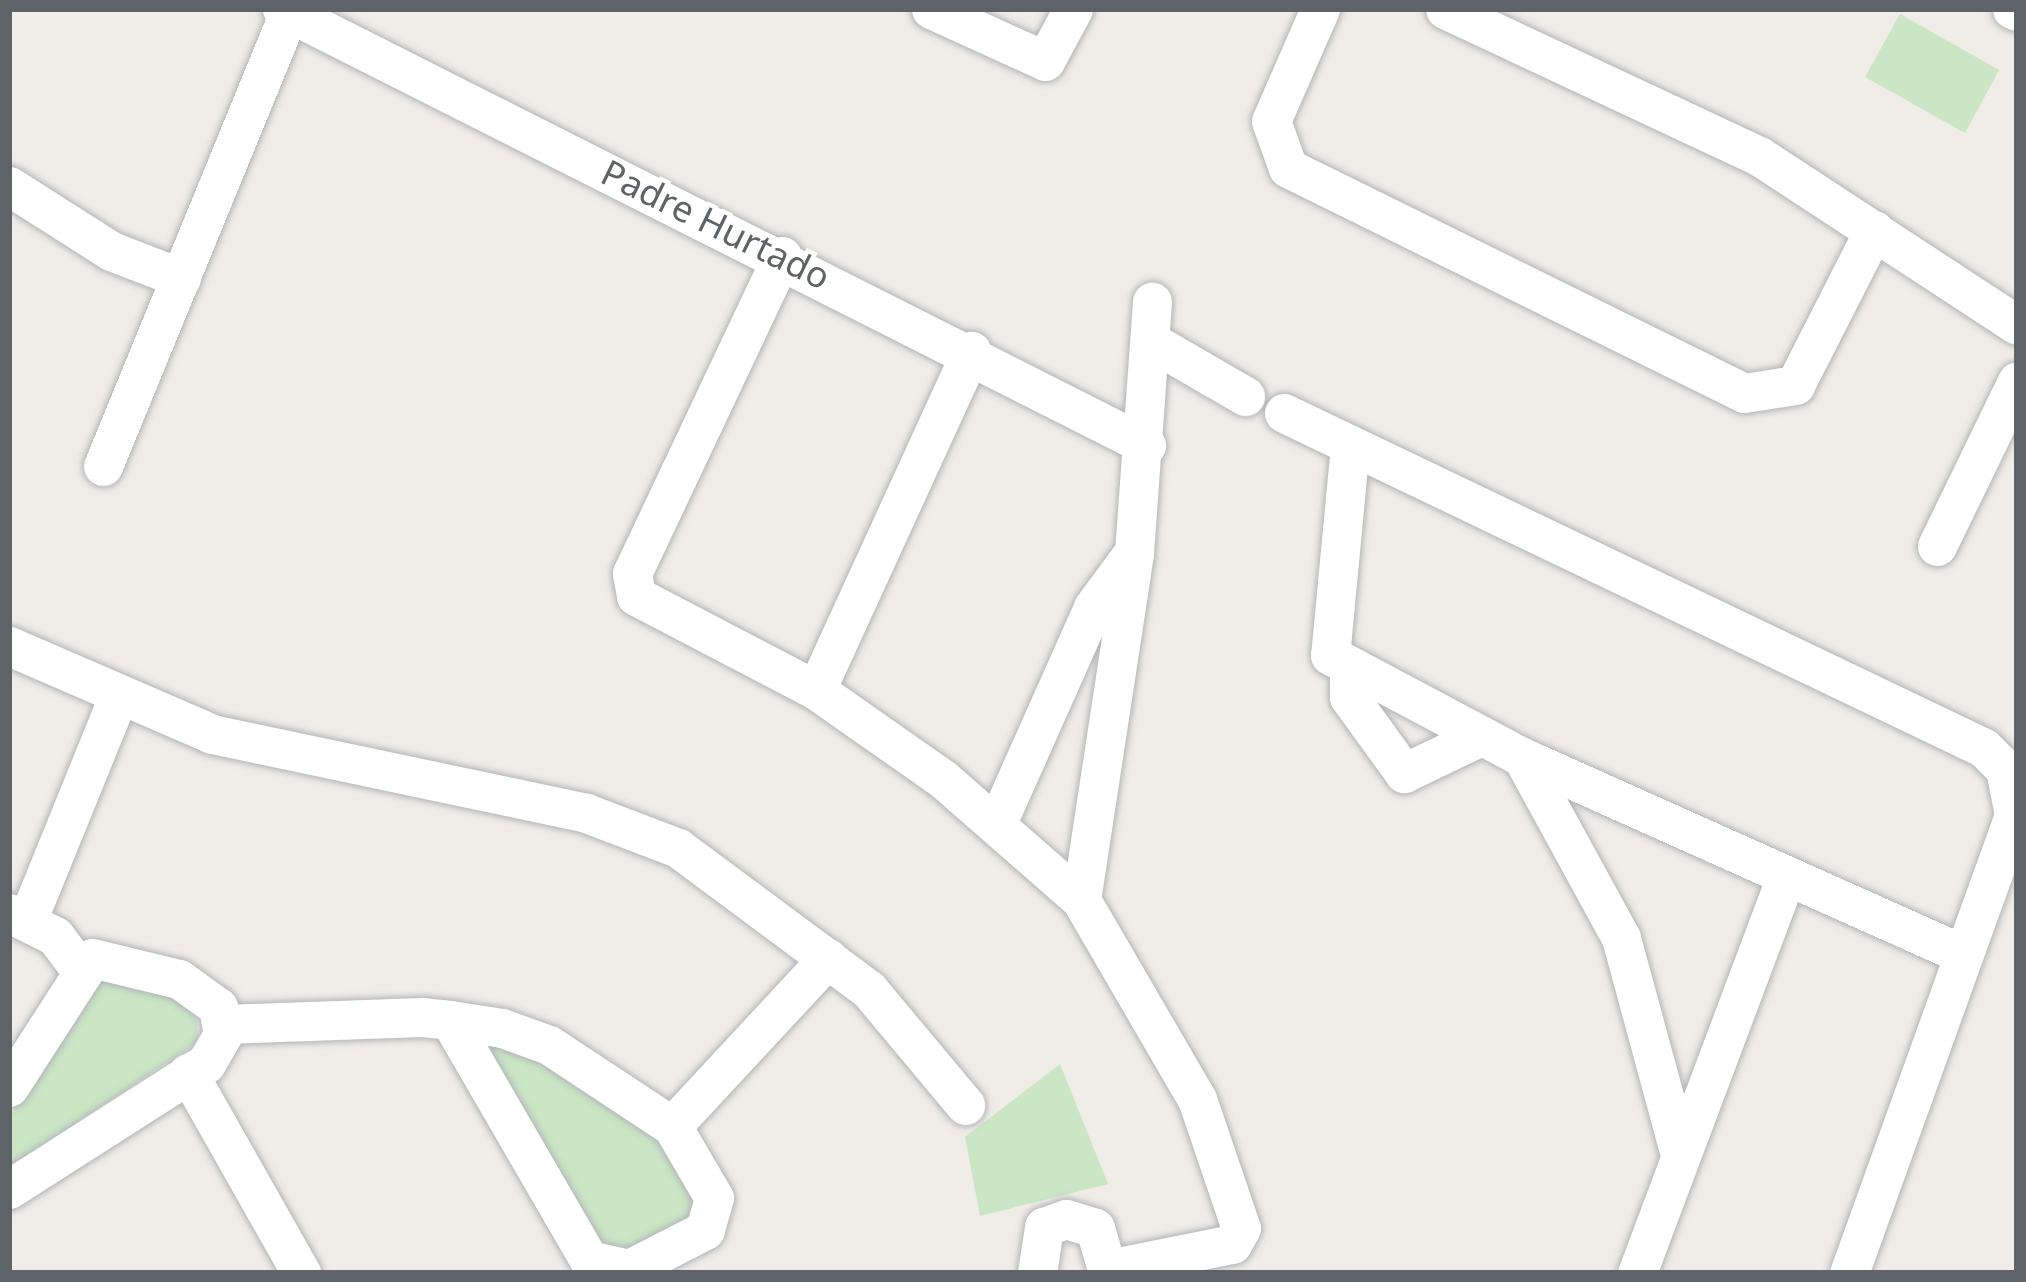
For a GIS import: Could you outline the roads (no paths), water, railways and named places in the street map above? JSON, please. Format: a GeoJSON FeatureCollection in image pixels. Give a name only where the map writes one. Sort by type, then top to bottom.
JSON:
{"type":"FeatureCollection","features":[{"type":"Feature","properties":{"kind":"street"},"geometry":{"type":"LineString","coordinates":[[931,9],[1045,61],[1072,9]]}},
{"type":"Feature","properties":{"kind":"street"},"geometry":{"type":"LineString","coordinates":[[1320,9],[1271,121],[1288,168],[1744,393],[1795,385],[1874,230]]}},
{"type":"Feature","properties":{"kind":"street"},"geometry":{"type":"LineString","coordinates":[[1445,9],[1759,156],[2017,326]]}},
{"type":"Feature","properties":{"kind":"street"},"geometry":{"type":"LineString","coordinates":[[1493,9],[1528,44]]}},
{"type":"Feature","properties":{"kind":"street"},"geometry":{"type":"LineString","coordinates":[[104,466],[286,11]]}},
{"type":"Feature","properties":{"kind":"street","name":"Padre Hurtado"},"geometry":{"type":"LineString","coordinates":[[286,11],[971,351],[1146,445]]}},
{"type":"Feature","properties":{"kind":"street"},"geometry":{"type":"LineString","coordinates":[[9,186],[111,251],[182,278]]}},
{"type":"Feature","properties":{"kind":"street"},"geometry":{"type":"LineString","coordinates":[[782,256],[632,573],[636,596],[657,616],[816,690],[997,823],[1082,900],[1197,1099],[1241,1228],[1232,1244],[1108,1271],[1095,1228],[1066,1219],[1044,1227],[1037,1273]]}},
{"type":"Feature","properties":{"kind":"street"},"geometry":{"type":"LineString","coordinates":[[1082,900],[1134,553],[1146,445],[1151,322],[1245,396]]}},
{"type":"Feature","properties":{"kind":"street"},"geometry":{"type":"LineString","coordinates":[[816,690],[971,351]]}},
{"type":"Feature","properties":{"kind":"street"},"geometry":{"type":"LineString","coordinates":[[1937,546],[2017,381]]}},
{"type":"Feature","properties":{"kind":"street"},"geometry":{"type":"LineString","coordinates":[[1284,413],[1996,758],[2014,815],[1850,1273]]}},
{"type":"Feature","properties":{"kind":"street"},"geometry":{"type":"LineString","coordinates":[[1350,445],[1327,648],[1349,668],[1522,757],[1785,879],[1962,954]]}},
{"type":"Feature","properties":{"kind":"street"},"geometry":{"type":"LineString","coordinates":[[997,823],[1093,607],[1134,553]]}},
{"type":"Feature","properties":{"kind":"street"},"geometry":{"type":"LineString","coordinates":[[9,646],[117,699],[301,759],[642,832],[758,898],[828,958],[965,1105]]}},
{"type":"Feature","properties":{"kind":"street"},"geometry":{"type":"LineString","coordinates":[[1349,668],[1349,697],[1404,772],[1481,736]]}},
{"type":"Feature","properties":{"kind":"street"},"geometry":{"type":"LineString","coordinates":[[78,967],[18,917],[117,699]]}},
{"type":"Feature","properties":{"kind":"street"},"geometry":{"type":"LineString","coordinates":[[1522,757],[1622,938],[1679,1152]]}},
{"type":"Feature","properties":{"kind":"street"},"geometry":{"type":"LineString","coordinates":[[1637,1273],[1785,879]]}},
{"type":"Feature","properties":{"kind":"street"},"geometry":{"type":"LineString","coordinates":[[9,1087],[78,967],[104,957],[179,979],[218,1006],[224,1024],[213,1055],[9,1189]]}},
{"type":"Feature","properties":{"kind":"street"},"geometry":{"type":"LineString","coordinates":[[672,1126],[828,958]]}},
{"type":"Feature","properties":{"kind":"street"},"geometry":{"type":"LineString","coordinates":[[224,1024],[450,1020],[594,1066],[672,1126],[714,1198],[698,1239],[605,1269],[557,1215],[450,1020]]}},
{"type":"Feature","properties":{"kind":"street"},"geometry":{"type":"LineString","coordinates":[[188,1073],[301,1273]]}}]}
